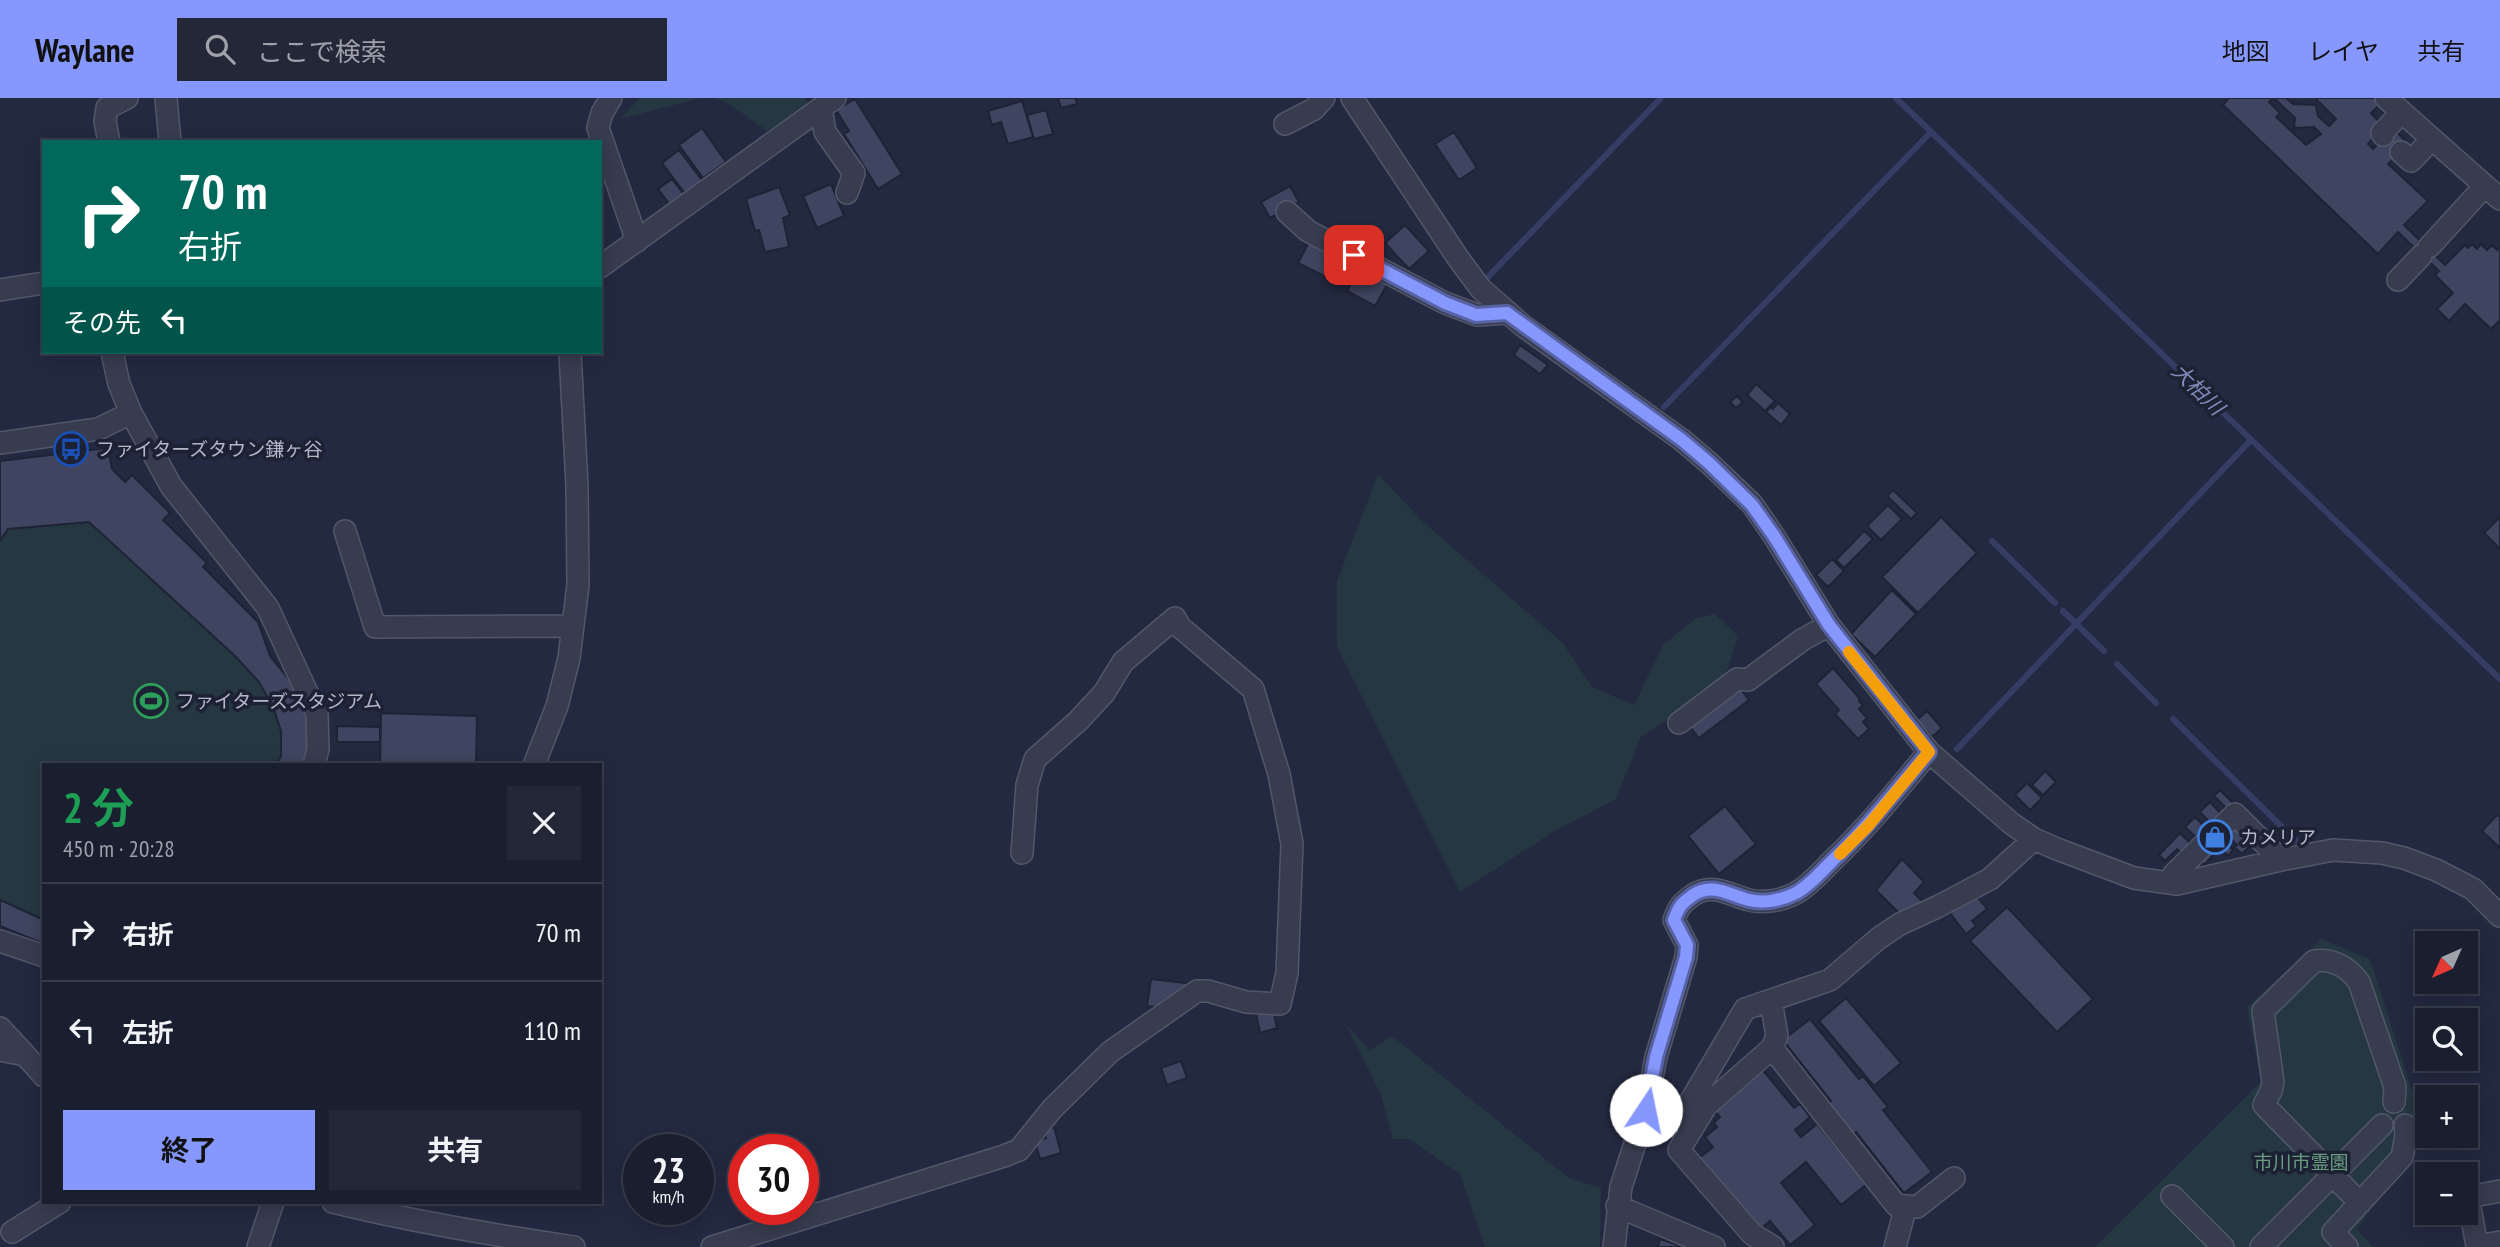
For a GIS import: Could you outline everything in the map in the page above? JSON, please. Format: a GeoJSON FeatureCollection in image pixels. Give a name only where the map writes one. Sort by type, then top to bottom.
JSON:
{"type":"FeatureCollection","features":[{"type":"Feature","properties":{"kind":"street"},"geometry":{"type":"LineString","coordinates":[[109,140],[105,121],[107,108],[127,98]]}},
{"type":"Feature","properties":{"kind":"street"},"geometry":{"type":"LineString","coordinates":[[166,98],[168,140]]}},
{"type":"Feature","properties":{"kind":"street"},"geometry":{"type":"LineString","coordinates":[[611,98],[602,113],[598,128],[637,241]]}},
{"type":"Feature","properties":{"kind":"street"},"geometry":{"type":"LineString","coordinates":[[1285,124],[1314,109],[1324,98]]}},
{"type":"Feature","properties":{"kind":"street"},"geometry":{"type":"LineString","coordinates":[[1352,98],[1481,289],[1507,313],[1682,440],[1727,479],[1767,525],[1829,625],[1929,752],[2012,824],[2034,839],[2134,878],[2177,884],[2333,850],[2392,856],[2436,870],[2473,889],[2500,916]]}},
{"type":"Feature","properties":{"kind":"street"},"geometry":{"type":"LineString","coordinates":[[602,266],[828,103]]}},
{"type":"Feature","properties":{"kind":"street"},"geometry":{"type":"LineString","coordinates":[[828,103],[825,132],[854,173],[847,193]]}},
{"type":"Feature","properties":{"kind":"street"},"geometry":{"type":"LineString","coordinates":[[2383,135],[2399,104],[2432,139],[2492,193],[2425,252],[2398,280]]}},
{"type":"Feature","properties":{"kind":"street"},"geometry":{"type":"LineString","coordinates":[[2401,152],[2411,162],[2432,139]]}},
{"type":"Feature","properties":{"kind":"street"},"geometry":{"type":"LineString","coordinates":[[1287,212],[1308,232],[1445,303],[1476,315],[1507,313]]}},
{"type":"Feature","properties":{"kind":"street"},"geometry":{"type":"LineString","coordinates":[[0,290],[42,283]]}},
{"type":"Feature","properties":{"kind":"street"},"geometry":{"type":"LineString","coordinates":[[112,354],[119,384],[131,413],[171,486],[268,608],[317,715],[318,749],[314,763]]}},
{"type":"Feature","properties":{"kind":"street"},"geometry":{"type":"LineString","coordinates":[[535,763],[557,706],[569,658],[578,585],[578,486],[570,354]]}},
{"type":"Feature","properties":{"kind":"street"},"geometry":{"type":"LineString","coordinates":[[0,443],[98,429],[131,413]]}},
{"type":"Feature","properties":{"kind":"street"},"geometry":{"type":"LineString","coordinates":[[345,531],[375,626],[573,626]]}},
{"type":"Feature","properties":{"kind":"street"},"geometry":{"type":"LineString","coordinates":[[712,1247],[1018,1150],[1052,1109],[1110,1052],[1197,991],[1208,991],[1246,1002],[1280,1004],[1287,973],[1293,844],[1279,774],[1253,689],[1180,627],[1175,618],[1123,662],[1104,692],[1035,759],[1027,785],[1022,853]]}},
{"type":"Feature","properties":{"kind":"street"},"geometry":{"type":"LineString","coordinates":[[1679,723],[1737,679],[1748,680],[1802,640],[1829,625]]}},
{"type":"Feature","properties":{"kind":"street"},"geometry":{"type":"LineString","coordinates":[[1614,1247],[1621,1187],[1646,1110],[1656,1057],[1686,957],[1687,945],[1674,920],[1680,905],[1698,892],[1709,889],[1769,902],[1796,893],[1868,826],[1929,752]]}},
{"type":"Feature","properties":{"kind":"street"},"geometry":{"type":"LineString","coordinates":[[2177,884],[2174,874],[2235,814],[2281,860]]}},
{"type":"Feature","properties":{"kind":"street"},"geometry":{"type":"LineString","coordinates":[[1773,1247],[1752,1234],[1679,1150],[1680,1119],[1745,1009],[1830,980],[1879,938],[1900,924],[1937,908],[1990,879],[2034,839]]}},
{"type":"Feature","properties":{"kind":"street"},"geometry":{"type":"LineString","coordinates":[[0,941],[42,955]]}},
{"type":"Feature","properties":{"kind":"street"},"geometry":{"type":"LineString","coordinates":[[2360,1203],[2264,1105],[2273,1082],[2263,1011],[2314,961],[2334,962],[2351,973],[2358,982],[2395,1087],[2393,1102]]}},
{"type":"Feature","properties":{"kind":"street"},"geometry":{"type":"LineString","coordinates":[[1679,1150],[1706,1106],[1772,1048],[1776,1037],[1771,1001]]}},
{"type":"Feature","properties":{"kind":"street"},"geometry":{"type":"LineString","coordinates":[[0,1027],[42,1074]]}},
{"type":"Feature","properties":{"kind":"street"},"geometry":{"type":"LineString","coordinates":[[1772,1048],[1896,1205],[1917,1207],[1954,1178]]}},
{"type":"Feature","properties":{"kind":"street"},"geometry":{"type":"LineString","coordinates":[[0,1050],[25,1055]]}},
{"type":"Feature","properties":{"kind":"street"},"geometry":{"type":"LineString","coordinates":[[1646,1110],[1680,1119]]}},
{"type":"Feature","properties":{"kind":"street"},"geometry":{"type":"LineString","coordinates":[[2261,1247],[2382,1125]]}},
{"type":"Feature","properties":{"kind":"street"},"geometry":{"type":"LineString","coordinates":[[2347,1247],[2333,1232],[2403,1155],[2405,1125]]}},
{"type":"Feature","properties":{"kind":"street"},"geometry":{"type":"LineString","coordinates":[[2500,1191],[2469,1197],[2477,1246],[2500,1242]]}},
{"type":"Feature","properties":{"kind":"street"},"geometry":{"type":"LineString","coordinates":[[2172,1196],[2223,1247]]}},
{"type":"Feature","properties":{"kind":"street"},"geometry":{"type":"LineString","coordinates":[[12,1232],[57,1204]]}},
{"type":"Feature","properties":{"kind":"street"},"geometry":{"type":"LineString","coordinates":[[258,1247],[273,1204]]}},
{"type":"Feature","properties":{"kind":"street"},"geometry":{"type":"LineString","coordinates":[[342,1204],[484,1234],[574,1247]]}},
{"type":"Feature","properties":{"kind":"street"},"geometry":{"type":"LineString","coordinates":[[1618,1206],[1714,1247]]}},
{"type":"Feature","properties":{"kind":"street"},"geometry":{"type":"LineString","coordinates":[[1895,1247],[1906,1206]]}},
{"type":"Feature","properties":{"kind":"green space"},"geometry":{"type":"Polygon","coordinates":[[[640,98],[701,98],[620,119],[640,98]]]}},
{"type":"Feature","properties":{"kind":"green space"},"geometry":{"type":"Polygon","coordinates":[[[714,98],[805,98],[810,107],[767,131],[728,103],[714,98]]]}},
{"type":"Feature","properties":{"kind":"green space","name":"ファイターズスタジアム"},"geometry":{"type":"Polygon","coordinates":[[[108,448],[112,469],[125,482],[132,475],[170,513],[163,521],[207,563],[203,568],[258,622],[270,656],[296,688],[306,763],[42,763],[42,943],[0,926],[0,461],[108,448]]]}},
{"type":"Feature","properties":{"kind":"green space"},"geometry":{"type":"Polygon","coordinates":[[[1378,474],[1423,522],[1562,642],[1592,687],[1634,705],[1663,645],[1696,618],[1715,614],[1738,636],[1728,668],[1714,688],[1641,737],[1616,799],[1556,830],[1460,892],[1337,647],[1337,581],[1378,474]]]}},
{"type":"Feature","properties":{"kind":"green space","name":"市川市霊園"},"geometry":{"type":"Polygon","coordinates":[[[2321,939],[2370,959],[2415,1100],[2415,1145],[2357,1229],[2373,1247],[2095,1247],[2261,1082],[2247,1007],[2321,939]]]}},
{"type":"Feature","properties":{"kind":"green space"},"geometry":{"type":"Polygon","coordinates":[[[1346,1024],[1370,1050],[1392,1036],[1569,1178],[1601,1188],[1600,1247],[1485,1247],[1460,1174],[1409,1139],[1393,1139],[1381,1095],[1346,1024]]]}},
{"type":"Feature","properties":{"kind":"building"},"geometry":{"type":"Polygon","coordinates":[[[1058,98],[1075,98],[1077,104],[1061,108],[1058,98]]]}},
{"type":"Feature","properties":{"kind":"building"},"geometry":{"type":"Polygon","coordinates":[[[2229,98],[2273,98],[2269,102],[2280,113],[2276,117],[2306,145],[2321,134],[2314,127],[2294,128],[2295,118],[2274,98],[2286,98],[2293,104],[2316,105],[2318,116],[2329,126],[2336,119],[2315,98],[2375,98],[2381,103],[2371,113],[2381,124],[2368,144],[2373,149],[2393,128],[2408,144],[2388,164],[2428,201],[2404,225],[2445,265],[2465,245],[2468,248],[2472,244],[2477,249],[2481,244],[2487,250],[2492,245],[2497,250],[2500,247],[2500,320],[2491,329],[2465,304],[2449,321],[2437,309],[2453,293],[2435,275],[2439,271],[2398,232],[2378,254],[2223,105],[2229,98]]]}},
{"type":"Feature","properties":{"kind":"building"},"geometry":{"type":"Polygon","coordinates":[[[855,99],[902,174],[878,189],[844,134],[849,131],[836,110],[855,99]]]}},
{"type":"Feature","properties":{"kind":"building"},"geometry":{"type":"Polygon","coordinates":[[[1022,101],[1033,137],[1008,144],[1001,122],[992,125],[988,111],[1022,101]]]}},
{"type":"Feature","properties":{"kind":"building"},"geometry":{"type":"Polygon","coordinates":[[[1046,110],[1053,134],[1034,139],[1027,115],[1046,110]]]}},
{"type":"Feature","properties":{"kind":"building"},"geometry":{"type":"Polygon","coordinates":[[[702,128],[726,162],[703,178],[679,145],[702,128]]]}},
{"type":"Feature","properties":{"kind":"building"},"geometry":{"type":"Polygon","coordinates":[[[1454,132],[1477,168],[1459,180],[1435,144],[1454,132]]]}},
{"type":"Feature","properties":{"kind":"building"},"geometry":{"type":"Polygon","coordinates":[[[679,150],[704,183],[687,196],[662,163],[679,150]]]}},
{"type":"Feature","properties":{"kind":"building"},"geometry":{"type":"Polygon","coordinates":[[[672,179],[685,196],[671,206],[658,189],[672,179]]]}},
{"type":"Feature","properties":{"kind":"building"},"geometry":{"type":"Polygon","coordinates":[[[831,184],[844,216],[817,228],[803,196],[831,184]]]}},
{"type":"Feature","properties":{"kind":"building"},"geometry":{"type":"Polygon","coordinates":[[[1290,186],[1299,202],[1270,218],[1261,202],[1290,186]]]}},
{"type":"Feature","properties":{"kind":"building"},"geometry":{"type":"Polygon","coordinates":[[[779,187],[790,215],[783,218],[789,247],[765,252],[759,230],[755,231],[746,199],[779,187]]]}},
{"type":"Feature","properties":{"kind":"building"},"geometry":{"type":"Polygon","coordinates":[[[1405,225],[1429,251],[1409,269],[1385,243],[1405,225]]]}},
{"type":"Feature","properties":{"kind":"building"},"geometry":{"type":"Polygon","coordinates":[[[1309,242],[1343,259],[1332,280],[1298,263],[1309,242]]]}},
{"type":"Feature","properties":{"kind":"building"},"geometry":{"type":"Polygon","coordinates":[[[1360,265],[1389,281],[1375,306],[1347,291],[1360,265]]]}},
{"type":"Feature","properties":{"kind":"building"},"geometry":{"type":"Polygon","coordinates":[[[1520,345],[1548,365],[1540,374],[1514,355],[1520,345]]]}},
{"type":"Feature","properties":{"kind":"building"},"geometry":{"type":"Polygon","coordinates":[[[1756,384],[1775,401],[1765,411],[1747,395],[1756,384]]]}},
{"type":"Feature","properties":{"kind":"building"},"geometry":{"type":"Polygon","coordinates":[[[1737,396],[1743,402],[1736,408],[1730,402],[1737,396]]]}},
{"type":"Feature","properties":{"kind":"building"},"geometry":{"type":"Polygon","coordinates":[[[1778,403],[1790,414],[1781,425],[1766,412],[1778,403]]]}},
{"type":"Feature","properties":{"kind":"building"},"geometry":{"type":"Polygon","coordinates":[[[108,448],[112,469],[125,482],[132,475],[170,513],[163,520],[207,563],[203,567],[258,622],[270,656],[296,688],[308,715],[314,742],[307,763],[277,763],[281,756],[281,731],[273,707],[259,682],[235,656],[89,522],[8,529],[0,541],[0,461],[108,448]]]}},
{"type":"Feature","properties":{"kind":"building"},"geometry":{"type":"Polygon","coordinates":[[[1893,490],[1917,513],[1911,519],[1887,496],[1893,490]]]}},
{"type":"Feature","properties":{"kind":"building"},"geometry":{"type":"Polygon","coordinates":[[[1888,505],[1902,519],[1881,540],[1867,526],[1888,505]]]}},
{"type":"Feature","properties":{"kind":"building"},"geometry":{"type":"Polygon","coordinates":[[[1941,517],[1977,553],[1918,613],[1882,577],[1941,517]]]}},
{"type":"Feature","properties":{"kind":"building"},"geometry":{"type":"Polygon","coordinates":[[[2500,517],[2500,549],[2484,533],[2500,517]]]}},
{"type":"Feature","properties":{"kind":"building"},"geometry":{"type":"Polygon","coordinates":[[[1864,531],[1873,539],[1844,568],[1836,560],[1864,531]]]}},
{"type":"Feature","properties":{"kind":"building"},"geometry":{"type":"Polygon","coordinates":[[[1832,559],[1844,571],[1828,587],[1816,575],[1832,559]]]}},
{"type":"Feature","properties":{"kind":"building"},"geometry":{"type":"Polygon","coordinates":[[[1892,590],[1916,614],[1875,657],[1851,634],[1892,590]]]}},
{"type":"Feature","properties":{"kind":"building"},"geometry":{"type":"Polygon","coordinates":[[[1833,668],[1863,705],[1859,709],[1867,718],[1863,722],[1869,729],[1858,739],[1835,714],[1839,710],[1816,684],[1833,668]]]}},
{"type":"Feature","properties":{"kind":"building"},"geometry":{"type":"Polygon","coordinates":[[[1737,684],[1749,700],[1699,738],[1687,723],[1737,684]]]}},
{"type":"Feature","properties":{"kind":"building"},"geometry":{"type":"Polygon","coordinates":[[[1927,711],[1942,728],[1932,737],[1917,720],[1927,711]]]}},
{"type":"Feature","properties":{"kind":"building"},"geometry":{"type":"Polygon","coordinates":[[[381,713],[477,716],[476,763],[380,763],[381,713]]]}},
{"type":"Feature","properties":{"kind":"building"},"geometry":{"type":"Polygon","coordinates":[[[337,726],[380,727],[380,742],[337,742],[337,726]]]}},
{"type":"Feature","properties":{"kind":"building"},"geometry":{"type":"Polygon","coordinates":[[[2045,771],[2056,782],[2043,795],[2032,785],[2045,771]]]}},
{"type":"Feature","properties":{"kind":"building"},"geometry":{"type":"Polygon","coordinates":[[[2027,783],[2042,798],[2030,810],[2015,795],[2027,783]]]}},
{"type":"Feature","properties":{"kind":"building"},"geometry":{"type":"Polygon","coordinates":[[[2220,790],[2236,806],[2230,812],[2214,796],[2220,790]]]}},
{"type":"Feature","properties":{"kind":"building"},"geometry":{"type":"Polygon","coordinates":[[[2210,802],[2225,818],[2215,828],[2200,812],[2210,802]]]}},
{"type":"Feature","properties":{"kind":"building"},"geometry":{"type":"Polygon","coordinates":[[[1725,806],[1756,844],[1719,874],[1688,836],[1725,806]]]}},
{"type":"Feature","properties":{"kind":"building"},"geometry":{"type":"Polygon","coordinates":[[[2497,815],[2500,817],[2500,848],[2482,831],[2497,815]]]}},
{"type":"Feature","properties":{"kind":"building"},"geometry":{"type":"Polygon","coordinates":[[[2195,817],[2211,833],[2201,842],[2185,827],[2195,817]]]}},
{"type":"Feature","properties":{"kind":"building"},"geometry":{"type":"Polygon","coordinates":[[[2235,823],[2254,842],[2242,854],[2225,833],[2235,823]]]}},
{"type":"Feature","properties":{"kind":"building"},"geometry":{"type":"Polygon","coordinates":[[[2180,833],[2194,847],[2185,856],[2177,849],[2165,861],[2159,855],[2180,833]]]}},
{"type":"Feature","properties":{"kind":"building"},"geometry":{"type":"Polygon","coordinates":[[[2220,837],[2233,850],[2228,856],[2215,842],[2220,837]]]}},
{"type":"Feature","properties":{"kind":"building"},"geometry":{"type":"Polygon","coordinates":[[[2209,848],[2215,853],[2204,865],[2198,859],[2209,848]]]}},
{"type":"Feature","properties":{"kind":"building"},"geometry":{"type":"Polygon","coordinates":[[[1902,859],[1924,882],[1914,893],[1926,905],[1902,916],[1876,890],[1902,859]]]}},
{"type":"Feature","properties":{"kind":"building"},"geometry":{"type":"Polygon","coordinates":[[[1975,894],[1987,909],[1972,921],[1976,926],[1966,934],[1950,913],[1975,894]]]}},
{"type":"Feature","properties":{"kind":"building"},"geometry":{"type":"Polygon","coordinates":[[[0,900],[42,919],[42,943],[0,926],[0,900]]]}},
{"type":"Feature","properties":{"kind":"building"},"geometry":{"type":"Polygon","coordinates":[[[2007,907],[2093,999],[2057,1032],[1970,941],[2007,907]]]}},
{"type":"Feature","properties":{"kind":"building"},"geometry":{"type":"Polygon","coordinates":[[[1151,979],[1194,984],[1179,1000],[1166,999],[1165,1008],[1147,1006],[1151,979]]]}},
{"type":"Feature","properties":{"kind":"building"},"geometry":{"type":"Polygon","coordinates":[[[1846,998],[1901,1063],[1874,1086],[1819,1021],[1846,998]]]}},
{"type":"Feature","properties":{"kind":"building"},"geometry":{"type":"Polygon","coordinates":[[[1273,1010],[1277,1028],[1260,1033],[1256,1014],[1273,1010]]]}},
{"type":"Feature","properties":{"kind":"building"},"geometry":{"type":"Polygon","coordinates":[[[1810,1019],[1859,1079],[1863,1076],[1888,1107],[1883,1110],[1932,1172],[1904,1193],[1856,1132],[1848,1139],[1823,1108],[1831,1101],[1783,1040],[1810,1019]]]}},
{"type":"Feature","properties":{"kind":"building"},"geometry":{"type":"Polygon","coordinates":[[[1181,1061],[1187,1078],[1167,1085],[1161,1068],[1181,1061]]]}},
{"type":"Feature","properties":{"kind":"building"},"geometry":{"type":"Polygon","coordinates":[[[1761,1068],[1794,1108],[1800,1104],[1810,1117],[1795,1130],[1801,1137],[1817,1124],[1867,1184],[1841,1205],[1806,1162],[1781,1183],[1815,1225],[1790,1245],[1770,1221],[1758,1231],[1695,1161],[1713,1147],[1705,1137],[1717,1127],[1714,1123],[1720,1117],[1712,1108],[1761,1068]]]}},
{"type":"Feature","properties":{"kind":"building"},"geometry":{"type":"Polygon","coordinates":[[[1054,1127],[1061,1153],[1040,1159],[1035,1141],[1046,1138],[1044,1130],[1054,1127]]]}},
{"type":"Feature","properties":{"kind":"building"},"geometry":{"type":"Polygon","coordinates":[[[1660,1239],[1678,1245],[1678,1247],[1658,1247],[1660,1239]]]}},
{"type":"Feature","properties":{"kind":"waterway"},"geometry":{"type":"LineString","coordinates":[[1488,277],[1661,98]]}},
{"type":"Feature","properties":{"kind":"waterway","name":"大柏川"},"geometry":{"type":"LineString","coordinates":[[1896,98],[2500,679]]}},
{"type":"Feature","properties":{"kind":"waterway"},"geometry":{"type":"LineString","coordinates":[[1664,407],[1931,132]]}},
{"type":"Feature","properties":{"kind":"waterway"},"geometry":{"type":"LineString","coordinates":[[1957,749],[2251,440]]}},
{"type":"Feature","properties":{"kind":"waterway"},"geometry":{"type":"LineString","coordinates":[[1992,541],[2055,603]]}},
{"type":"Feature","properties":{"kind":"waterway"},"geometry":{"type":"LineString","coordinates":[[2063,611],[2104,651]]}},
{"type":"Feature","properties":{"kind":"waterway"},"geometry":{"type":"LineString","coordinates":[[2117,664],[2156,703]]}},
{"type":"Feature","properties":{"kind":"waterway"},"geometry":{"type":"LineString","coordinates":[[2173,719],[2296,841]]}},
{"type":"Feature","properties":{"kind":"slow traffic"},"geometry":{"type":"LineString","coordinates":[[1840,854],[1868,826],[1929,752],[1849,652]]}},
{"type":"Feature","properties":{"kind":"place","name":"ファイターズタウン鎌ヶ谷"},"geometry":{"type":"Point","coordinates":[71,449]}},
{"type":"Feature","properties":{"kind":"place","name":"ファイターズスタジアム"},"geometry":{"type":"Point","coordinates":[151,701]}},
{"type":"Feature","properties":{"kind":"place","name":"カメリア"},"geometry":{"type":"Point","coordinates":[2215,837]}},
{"type":"Feature","properties":{"kind":"route"},"geometry":{"type":"LineString","coordinates":[[1354,255],[1445,303],[1476,315],[1507,313],[1682,440],[1709,463],[1752,505],[1829,625],[1929,752],[1868,826],[1796,893],[1769,902],[1709,889],[1698,892],[1680,905],[1674,920],[1687,945],[1686,957],[1656,1057],[1646,1110]]}}]}
